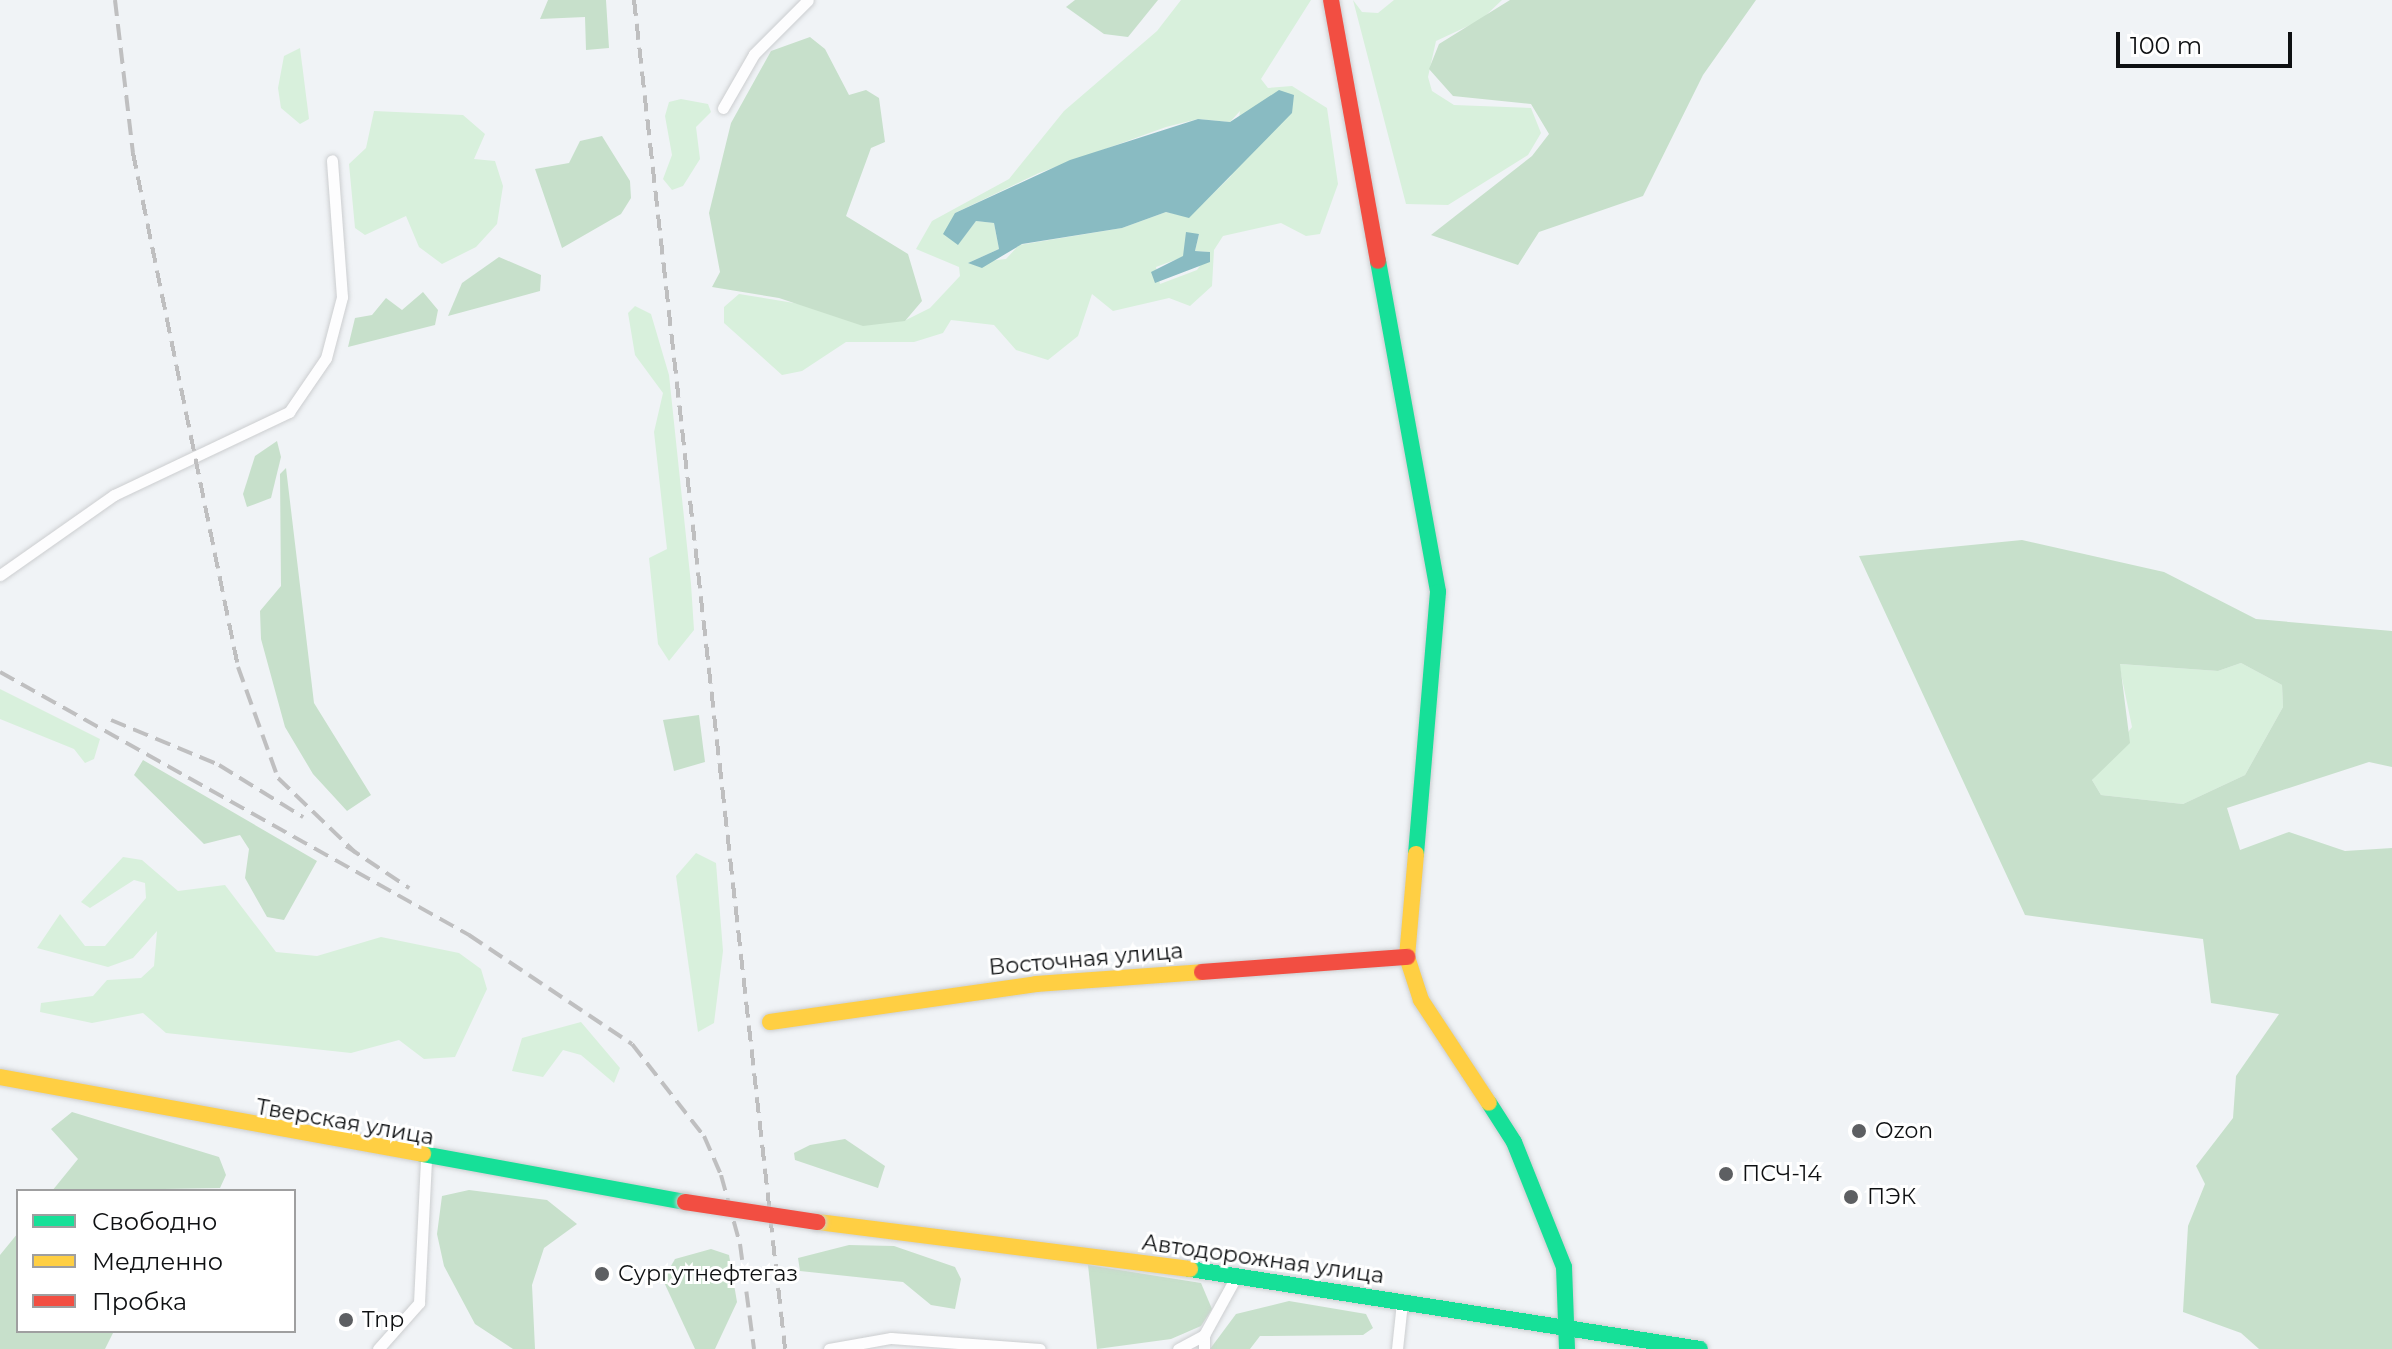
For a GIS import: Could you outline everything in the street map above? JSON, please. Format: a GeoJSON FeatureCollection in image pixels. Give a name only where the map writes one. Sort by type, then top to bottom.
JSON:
{"type":"FeatureCollection","features":[{"type":"Feature","properties":{"kind":"street"},"geometry":{"type":"LineString","coordinates":[[723,108],[754,54],[808,0]]}},
{"type":"Feature","properties":{"kind":"street"},"geometry":{"type":"LineString","coordinates":[[1331,0],[1438,592],[1407,957],[1421,1000],[1514,1142],[1543,1208],[1564,1267],[1567,1349]]}},
{"type":"Feature","properties":{"kind":"street"},"geometry":{"type":"LineString","coordinates":[[0,575],[170,464],[289,412],[326,358],[342,297],[332,160]]}},
{"type":"Feature","properties":{"kind":"street","name":"Восточная улица"},"geometry":{"type":"LineString","coordinates":[[770,1022],[1036,984],[1407,957]]}},
{"type":"Feature","properties":{"kind":"street","name":"Тверская улица"},"geometry":{"type":"LineString","coordinates":[[0,1077],[426,1159],[818,1222]]}},
{"type":"Feature","properties":{"kind":"street"},"geometry":{"type":"LineString","coordinates":[[378,1349],[419,1303],[426,1159]]}},
{"type":"Feature","properties":{"kind":"street","name":"Автодорожная улица"},"geometry":{"type":"LineString","coordinates":[[818,1222],[1237,1275],[1700,1349]]}},
{"type":"Feature","properties":{"kind":"street"},"geometry":{"type":"LineString","coordinates":[[1204,1349],[1204,1335],[1237,1275]]}},
{"type":"Feature","properties":{"kind":"street"},"geometry":{"type":"LineString","coordinates":[[1397,1349],[1402,1302]]}},
{"type":"Feature","properties":{"kind":"street"},"geometry":{"type":"LineString","coordinates":[[1178,1349],[1204,1335]]}},
{"type":"Feature","properties":{"kind":"street"},"geometry":{"type":"LineString","coordinates":[[829,1349],[891,1338],[1040,1349]]}},
{"type":"Feature","properties":{"kind":"green space"},"geometry":{"type":"Polygon","coordinates":[[[548,0],[606,0],[609,48],[586,50],[585,17],[540,19],[548,0]]]}},
{"type":"Feature","properties":{"kind":"green space"},"geometry":{"type":"Polygon","coordinates":[[[1075,0],[1158,0],[1128,37],[1104,34],[1066,7],[1075,0]]]}},
{"type":"Feature","properties":{"kind":"green space"},"geometry":{"type":"Polygon","coordinates":[[[1181,0],[1311,0],[1261,79],[1268,88],[1292,86],[1327,108],[1338,184],[1320,234],[1306,236],[1281,223],[1223,236],[1214,250],[1212,286],[1190,306],[1169,298],[1113,311],[1092,294],[1078,336],[1048,360],[1016,350],[994,325],[951,320],[943,333],[914,342],[846,342],[802,371],[782,375],[724,323],[724,307],[739,294],[904,321],[930,308],[960,276],[959,267],[916,249],[932,221],[1009,179],[1064,111],[1157,31],[1181,0]],[[1240,111],[1230,122],[1198,119],[1166,127],[1039,173],[955,213],[953,239],[958,244],[976,221],[994,223],[999,249],[968,263],[1006,259],[1019,245],[1122,228],[1166,212],[1189,217],[1231,176],[1240,111]],[[1199,234],[1188,239],[1183,257],[1156,267],[1160,284],[1197,270],[1210,252],[1195,251],[1199,234]]]}},
{"type":"Feature","properties":{"kind":"green space"},"geometry":{"type":"Polygon","coordinates":[[[1353,0],[1362,12],[1378,13],[1394,0],[1502,0],[1481,20],[1436,41],[1428,77],[1432,91],[1454,105],[1531,108],[1541,133],[1528,155],[1448,205],[1406,204],[1353,0]]]}},
{"type":"Feature","properties":{"kind":"green space"},"geometry":{"type":"Polygon","coordinates":[[[1510,0],[1756,0],[1703,75],[1643,196],[1539,232],[1518,265],[1431,235],[1532,156],[1549,134],[1531,104],[1453,96],[1429,69],[1439,44],[1510,0]]]}},
{"type":"Feature","properties":{"kind":"green space"},"geometry":{"type":"Polygon","coordinates":[[[810,37],[825,49],[849,95],[866,90],[879,98],[885,142],[871,148],[846,216],[908,254],[922,301],[905,321],[863,326],[779,298],[712,287],[720,272],[709,213],[731,123],[771,51],[810,37]]]}},
{"type":"Feature","properties":{"kind":"green space"},"geometry":{"type":"Polygon","coordinates":[[[300,48],[309,119],[300,124],[281,108],[278,88],[284,56],[300,48]]]}},
{"type":"Feature","properties":{"kind":"green space"},"geometry":{"type":"Polygon","coordinates":[[[681,99],[708,104],[711,112],[696,127],[700,159],[683,186],[672,190],[663,179],[672,155],[665,116],[669,102],[681,99]]]}},
{"type":"Feature","properties":{"kind":"green space"},"geometry":{"type":"Polygon","coordinates":[[[374,111],[463,115],[485,134],[474,159],[495,161],[503,186],[497,224],[476,247],[442,264],[419,247],[406,216],[365,235],[355,228],[349,164],[366,148],[374,111]]]}},
{"type":"Feature","properties":{"kind":"green space"},"geometry":{"type":"Polygon","coordinates":[[[602,136],[630,181],[631,198],[621,214],[562,248],[535,169],[569,163],[580,141],[602,136]]]}},
{"type":"Feature","properties":{"kind":"green space"},"geometry":{"type":"Polygon","coordinates":[[[499,257],[541,275],[540,291],[448,316],[462,283],[499,257]]]}},
{"type":"Feature","properties":{"kind":"green space"},"geometry":{"type":"Polygon","coordinates":[[[423,292],[438,310],[435,325],[348,347],[355,318],[372,315],[386,298],[402,310],[423,292]]]}},
{"type":"Feature","properties":{"kind":"green space"},"geometry":{"type":"Polygon","coordinates":[[[635,306],[651,314],[669,375],[691,584],[694,630],[669,661],[658,644],[649,558],[667,549],[654,432],[663,393],[635,355],[628,313],[635,306]]]}},
{"type":"Feature","properties":{"kind":"green space"},"geometry":{"type":"Polygon","coordinates":[[[277,441],[281,457],[271,498],[247,507],[243,494],[255,456],[277,441]]]}},
{"type":"Feature","properties":{"kind":"green space"},"geometry":{"type":"Polygon","coordinates":[[[286,468],[314,703],[371,795],[347,811],[313,774],[285,727],[261,639],[260,611],[281,586],[280,474],[286,468]]]}},
{"type":"Feature","properties":{"kind":"green space"},"geometry":{"type":"Polygon","coordinates":[[[2022,540],[2164,572],[2256,619],[2392,631],[2392,767],[2369,762],[2227,808],[2240,850],[2289,832],[2345,851],[2392,848],[2392,1349],[2259,1349],[2241,1333],[2183,1312],[2188,1226],[2205,1184],[2196,1166],[2233,1118],[2236,1076],[2279,1014],[2211,1003],[2203,939],[2025,915],[1859,556],[2022,540]],[[2241,663],[2218,671],[2120,664],[2130,743],[2092,780],[2101,795],[2183,804],[2245,775],[2283,707],[2282,685],[2241,663]]]}},
{"type":"Feature","properties":{"kind":"green space"},"geometry":{"type":"Polygon","coordinates":[[[2241,663],[2282,685],[2283,707],[2245,775],[2183,804],[2101,795],[2092,780],[2132,727],[2119,664],[2218,671],[2241,663]]]}},
{"type":"Feature","properties":{"kind":"green space"},"geometry":{"type":"Polygon","coordinates":[[[0,689],[100,739],[94,759],[85,763],[74,749],[0,719],[0,689]]]}},
{"type":"Feature","properties":{"kind":"green space"},"geometry":{"type":"Polygon","coordinates":[[[699,715],[705,762],[674,771],[663,720],[699,715]]]}},
{"type":"Feature","properties":{"kind":"green space"},"geometry":{"type":"Polygon","coordinates":[[[143,760],[317,861],[284,920],[267,917],[245,878],[249,849],[240,835],[204,844],[134,775],[143,760]]]}},
{"type":"Feature","properties":{"kind":"green space"},"geometry":{"type":"Polygon","coordinates":[[[696,853],[716,863],[723,951],[714,1023],[698,1032],[676,876],[696,853]]]}},
{"type":"Feature","properties":{"kind":"green space"},"geometry":{"type":"Polygon","coordinates":[[[123,857],[142,860],[178,891],[225,885],[276,952],[317,956],[381,937],[459,953],[481,969],[487,989],[455,1057],[424,1059],[399,1040],[351,1053],[166,1033],[143,1013],[92,1023],[40,1012],[41,1003],[93,996],[107,980],[141,978],[154,966],[157,931],[133,958],[108,967],[37,948],[60,914],[85,946],[105,946],[146,898],[145,883],[134,880],[90,908],[81,902],[123,857]]]}},
{"type":"Feature","properties":{"kind":"green space"},"geometry":{"type":"Polygon","coordinates":[[[581,1022],[620,1068],[614,1083],[581,1055],[563,1050],[543,1077],[512,1071],[522,1038],[581,1022]]]}},
{"type":"Feature","properties":{"kind":"green space"},"geometry":{"type":"Polygon","coordinates":[[[72,1112],[219,1157],[226,1175],[220,1188],[54,1189],[78,1159],[51,1129],[72,1112]]]}},
{"type":"Feature","properties":{"kind":"green space"},"geometry":{"type":"Polygon","coordinates":[[[845,1139],[885,1166],[878,1188],[795,1160],[794,1153],[810,1145],[845,1139]]]}},
{"type":"Feature","properties":{"kind":"green space"},"geometry":{"type":"Polygon","coordinates":[[[469,1190],[547,1200],[577,1224],[544,1248],[532,1285],[535,1349],[513,1349],[475,1324],[444,1266],[437,1234],[442,1196],[469,1190]]]}},
{"type":"Feature","properties":{"kind":"green space"},"geometry":{"type":"Polygon","coordinates":[[[16,1235],[16,1333],[113,1333],[105,1349],[0,1349],[0,1255],[16,1235]]]}},
{"type":"Feature","properties":{"kind":"green space"},"geometry":{"type":"Polygon","coordinates":[[[849,1245],[894,1246],[955,1267],[961,1279],[955,1309],[931,1305],[903,1282],[800,1271],[798,1258],[849,1245]]]}},
{"type":"Feature","properties":{"kind":"green space"},"geometry":{"type":"Polygon","coordinates":[[[711,1249],[729,1255],[737,1302],[715,1349],[695,1349],[663,1280],[675,1259],[711,1249]]]}},
{"type":"Feature","properties":{"kind":"green space"},"geometry":{"type":"Polygon","coordinates":[[[1088,1265],[1201,1283],[1212,1309],[1201,1326],[1171,1339],[1097,1349],[1088,1265]]]}},
{"type":"Feature","properties":{"kind":"green space"},"geometry":{"type":"Polygon","coordinates":[[[1289,1301],[1366,1314],[1373,1328],[1363,1335],[1260,1336],[1250,1349],[1210,1349],[1236,1314],[1289,1301]]]}},
{"type":"Feature","properties":{"kind":"water"},"geometry":{"type":"Polygon","coordinates":[[[1279,90],[1294,95],[1292,113],[1189,218],[1166,212],[1122,228],[1022,244],[982,268],[968,263],[999,249],[994,223],[976,221],[958,245],[943,234],[955,213],[1070,160],[1198,119],[1230,122],[1279,90]]]}},
{"type":"Feature","properties":{"kind":"water"},"geometry":{"type":"Polygon","coordinates":[[[1186,232],[1199,234],[1195,251],[1210,252],[1210,262],[1155,283],[1151,272],[1183,256],[1186,232]]]}},
{"type":"Feature","properties":{"kind":"railway"},"geometry":{"type":"LineString","coordinates":[[115,0],[133,153],[238,667],[278,778],[356,853]]}},
{"type":"Feature","properties":{"kind":"railway"},"geometry":{"type":"LineString","coordinates":[[634,0],[785,1349]]}},
{"type":"Feature","properties":{"kind":"railway"},"geometry":{"type":"LineString","coordinates":[[0,672],[469,935],[632,1044],[704,1136],[721,1175],[740,1244],[754,1349]]}},
{"type":"Feature","properties":{"kind":"railway"},"geometry":{"type":"LineString","coordinates":[[111,720],[219,765],[303,817]]}},
{"type":"Feature","properties":{"kind":"railway"},"geometry":{"type":"LineString","coordinates":[[346,846],[409,888]]}},
{"type":"Feature","properties":{"kind":"traffic: fast"},"geometry":{"type":"LineString","coordinates":[[1378,261],[1438,592],[1416,854]]}},
{"type":"Feature","properties":{"kind":"traffic: fast"},"geometry":{"type":"LineString","coordinates":[[1489,1103],[1514,1142],[1564,1267],[1567,1349]]}},
{"type":"Feature","properties":{"kind":"traffic: fast"},"geometry":{"type":"LineString","coordinates":[[423,1154],[685,1202]]}},
{"type":"Feature","properties":{"kind":"traffic: fast"},"geometry":{"type":"LineString","coordinates":[[1190,1269],[1700,1349]]}},
{"type":"Feature","properties":{"kind":"traffic: slow"},"geometry":{"type":"LineString","coordinates":[[1416,854],[1407,957],[1421,1000],[1489,1103]]}},
{"type":"Feature","properties":{"kind":"traffic: slow"},"geometry":{"type":"LineString","coordinates":[[770,1022],[1036,984],[1202,972]]}},
{"type":"Feature","properties":{"kind":"traffic: slow"},"geometry":{"type":"LineString","coordinates":[[0,1077],[423,1154]]}},
{"type":"Feature","properties":{"kind":"traffic: slow"},"geometry":{"type":"LineString","coordinates":[[818,1222],[1190,1269]]}},
{"type":"Feature","properties":{"kind":"traffic: jam"},"geometry":{"type":"LineString","coordinates":[[1331,0],[1378,261]]}},
{"type":"Feature","properties":{"kind":"traffic: jam"},"geometry":{"type":"LineString","coordinates":[[1202,972],[1407,957]]}},
{"type":"Feature","properties":{"kind":"traffic: jam"},"geometry":{"type":"LineString","coordinates":[[685,1202],[818,1222]]}},
{"type":"Feature","properties":{"kind":"place","name":"Ozon"},"geometry":{"type":"Point","coordinates":[1859,1131]}},
{"type":"Feature","properties":{"kind":"place","name":"ПСЧ-14"},"geometry":{"type":"Point","coordinates":[1726,1174]}},
{"type":"Feature","properties":{"kind":"place","name":"ПЭК"},"geometry":{"type":"Point","coordinates":[1851,1197]}},
{"type":"Feature","properties":{"kind":"place","name":"Сургутнефтегаз"},"geometry":{"type":"Point","coordinates":[602,1274]}},
{"type":"Feature","properties":{"kind":"place","name":"Tnp"},"geometry":{"type":"Point","coordinates":[346,1320]}}]}
